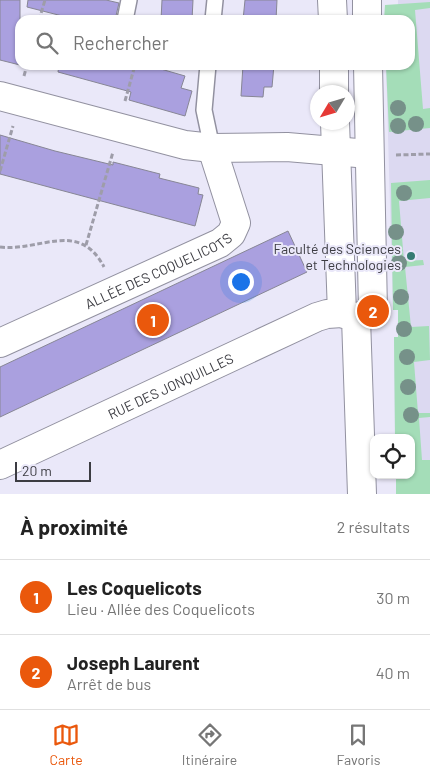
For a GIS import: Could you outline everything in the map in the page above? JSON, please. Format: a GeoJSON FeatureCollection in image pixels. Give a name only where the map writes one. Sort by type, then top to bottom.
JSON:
{"type":"FeatureCollection","features":[{"type":"Feature","properties":{"kind":"street"},"geometry":{"type":"LineString","coordinates":[[332,0],[333,15]]}},
{"type":"Feature","properties":{"kind":"street"},"geometry":{"type":"LineString","coordinates":[[367,0],[367,15]]}},
{"type":"Feature","properties":{"kind":"street"},"geometry":{"type":"LineString","coordinates":[[334,70],[334,85]]}},
{"type":"Feature","properties":{"kind":"street"},"geometry":{"type":"LineString","coordinates":[[349,315],[373,311],[380,154],[369,70]]}},
{"type":"Feature","properties":{"kind":"street"},"geometry":{"type":"LineString","coordinates":[[10,99],[186,145],[212,148],[288,148],[380,154]]}},
{"type":"Feature","properties":{"kind":"street"},"geometry":{"type":"LineString","coordinates":[[335,130],[335,152],[362,494]]}},
{"type":"Feature","properties":{"kind":"street","name":"ALLÉE DES COQUELICOTS"},"geometry":{"type":"LineString","coordinates":[[0,343],[220,243],[231,234],[236,223],[212,148]]}},
{"type":"Feature","properties":{"kind":"street","name":"RUE DES JONQUILLES"},"geometry":{"type":"LineString","coordinates":[[0,465],[317,318],[327,314],[349,315]]}},
{"type":"Feature","properties":{"kind":"lane"},"geometry":{"type":"LineString","coordinates":[[126,15],[129,0]]}},
{"type":"Feature","properties":{"kind":"lane"},"geometry":{"type":"LineString","coordinates":[[214,15],[215,0]]}},
{"type":"Feature","properties":{"kind":"lane"},"geometry":{"type":"LineString","coordinates":[[208,70],[204,110],[212,148]]}},
{"type":"Feature","properties":{"kind":"path"},"geometry":{"type":"LineString","coordinates":[[40,15],[45,0]]}},
{"type":"Feature","properties":{"kind":"path"},"geometry":{"type":"LineString","coordinates":[[125,99],[134,70]]}},
{"type":"Feature","properties":{"kind":"path"},"geometry":{"type":"LineString","coordinates":[[0,171],[10,99]]}},
{"type":"Feature","properties":{"kind":"path"},"geometry":{"type":"LineString","coordinates":[[86,245],[120,129]]}},
{"type":"Feature","properties":{"kind":"path"},"geometry":{"type":"LineString","coordinates":[[380,154],[430,154]]}},
{"type":"Feature","properties":{"kind":"path"},"geometry":{"type":"LineString","coordinates":[[0,247],[62,239],[86,245],[98,255]]}},
{"type":"Feature","properties":{"kind":"shaded area","name":"Faculté des Sciences et Technologies"},"geometry":{"type":"Polygon","coordinates":[[[398,0],[430,0],[430,494],[396,494],[396,479],[415,479],[415,434],[395,434],[394,337],[398,337],[398,310],[393,310],[386,70],[415,70],[415,15],[385,15],[398,6],[398,0]]]}},
{"type":"Feature","properties":{"kind":"green space"},"geometry":{"type":"Polygon","coordinates":[[[430,2],[430,8],[415,10],[423,109],[430,108],[430,128],[389,132],[386,70],[415,70],[415,15],[384,15],[385,5],[430,2]]]}},
{"type":"Feature","properties":{"kind":"green space"},"geometry":{"type":"Polygon","coordinates":[[[430,180],[430,198],[399,201],[404,261],[423,260],[424,265],[405,267],[411,327],[429,326],[430,360],[414,362],[418,413],[430,413],[430,417],[419,418],[422,460],[430,460],[430,494],[396,494],[396,479],[415,479],[415,434],[395,434],[394,337],[398,337],[398,310],[393,310],[391,183],[430,180]]]}},
{"type":"Feature","properties":{"kind":"building"},"geometry":{"type":"Polygon","coordinates":[[[0,0],[20,0],[20,15],[15,15],[15,64],[0,60],[0,0]]]}},
{"type":"Feature","properties":{"kind":"building"},"geometry":{"type":"Polygon","coordinates":[[[28,0],[106,0],[119,3],[116,15],[58,15],[27,7],[28,0]]]}},
{"type":"Feature","properties":{"kind":"building"},"geometry":{"type":"Polygon","coordinates":[[[162,0],[193,0],[192,15],[161,15],[162,0]]]}},
{"type":"Feature","properties":{"kind":"building"},"geometry":{"type":"Polygon","coordinates":[[[245,0],[277,0],[276,15],[244,15],[245,0]]]}},
{"type":"Feature","properties":{"kind":"building"},"geometry":{"type":"Polygon","coordinates":[[[58,70],[164,70],[185,76],[181,88],[192,91],[185,116],[129,100],[131,92],[58,72],[58,70]]]}},
{"type":"Feature","properties":{"kind":"building"},"geometry":{"type":"Polygon","coordinates":[[[243,70],[274,70],[272,87],[264,87],[263,97],[241,96],[243,70]]]}},
{"type":"Feature","properties":{"kind":"building"},"geometry":{"type":"Polygon","coordinates":[[[0,135],[55,151],[113,165],[113,162],[160,174],[159,178],[199,188],[198,194],[203,195],[195,226],[0,174],[0,135]]]}},
{"type":"Feature","properties":{"kind":"building"},"geometry":{"type":"Polygon","coordinates":[[[288,231],[307,272],[0,417],[0,367],[288,231]]]}},
{"type":"Feature","properties":{"kind":"place","name":"Faculté des Sciences et Technologies"},"geometry":{"type":"Point","coordinates":[411,256]}},
{"type":"Feature","properties":{"kind":"place","name":"Joseph Laurent"},"geometry":{"type":"Point","coordinates":[373,311]}},
{"type":"Feature","properties":{"kind":"place","name":"Les Coquelicots"},"geometry":{"type":"Point","coordinates":[153,320]}}]}
